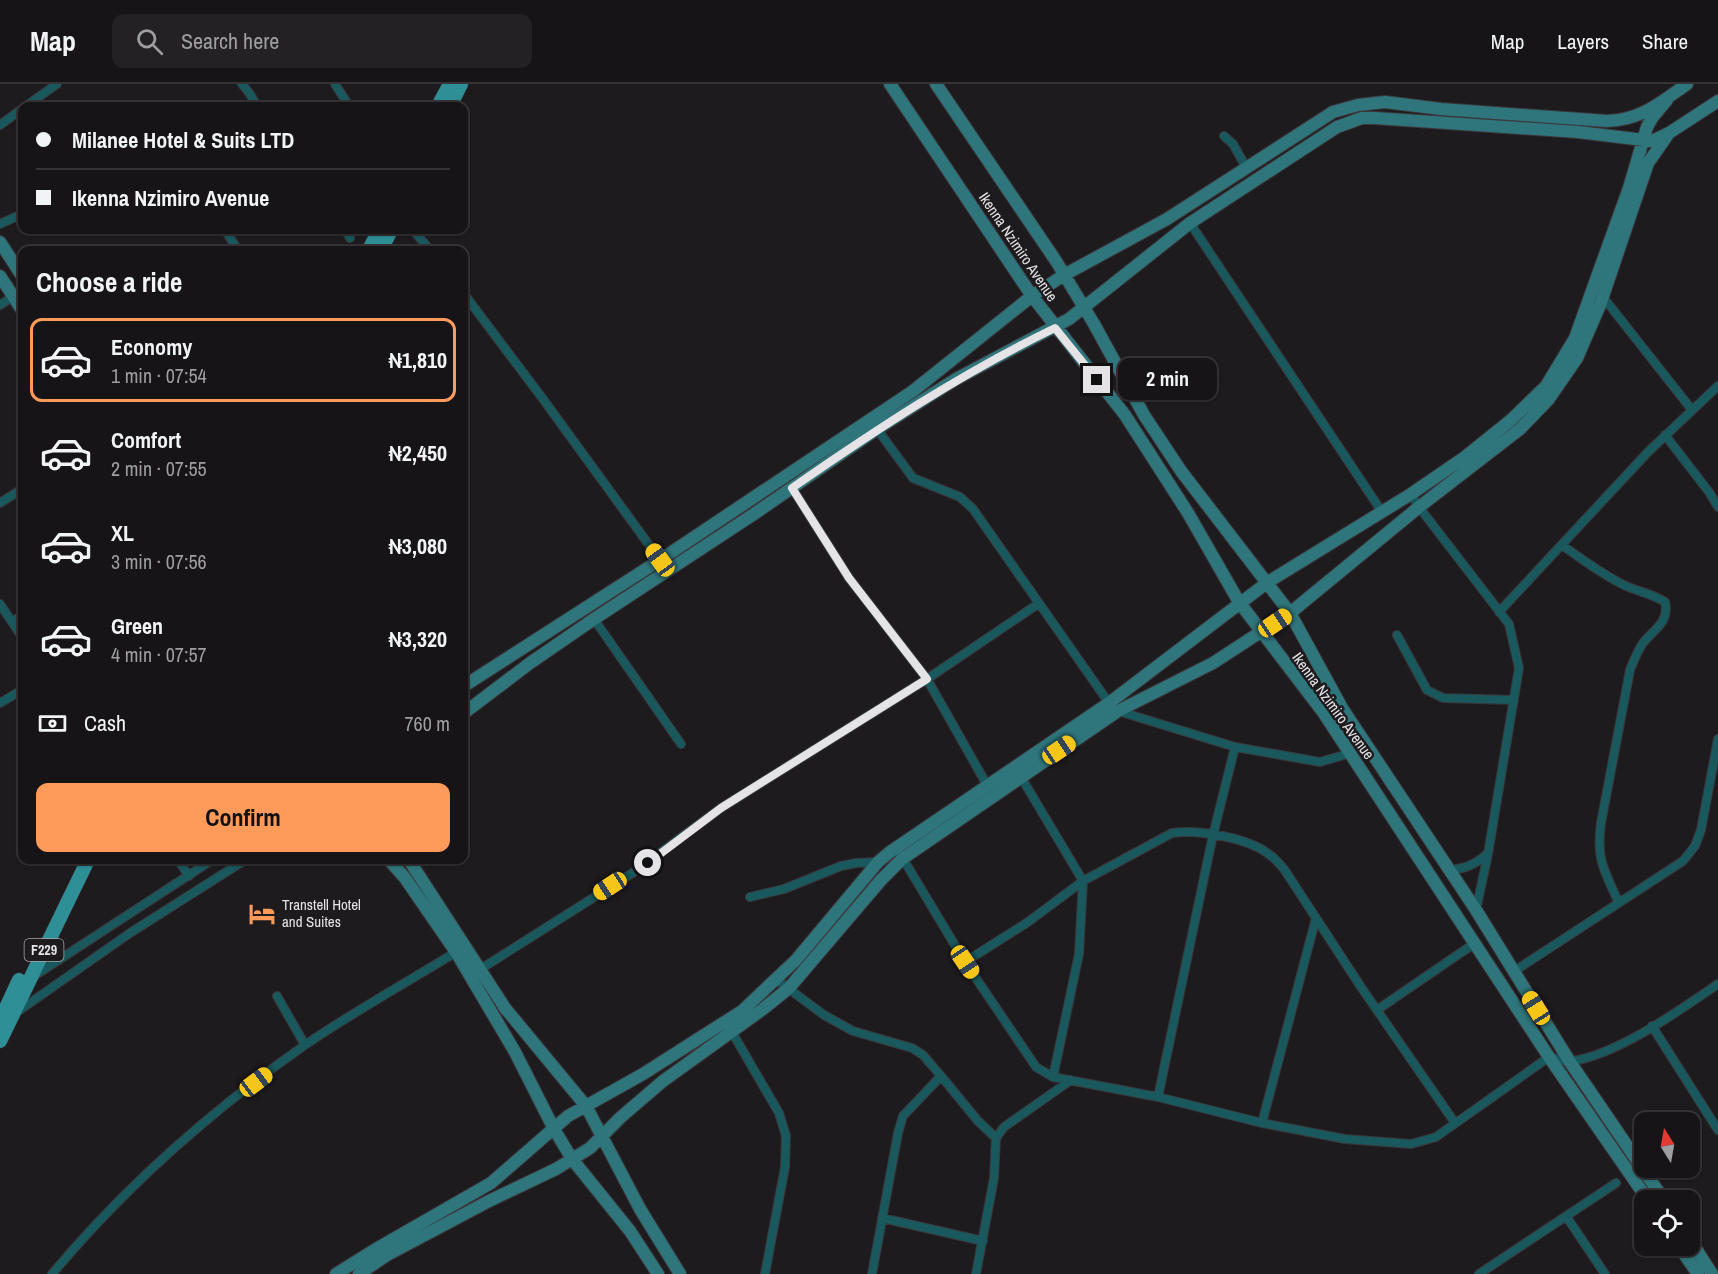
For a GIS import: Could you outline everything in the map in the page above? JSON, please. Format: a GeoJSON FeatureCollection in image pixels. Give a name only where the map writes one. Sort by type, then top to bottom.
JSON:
{"type":"FeatureCollection","features":[{"type":"Feature","properties":{"kind":"main road"},"geometry":{"type":"LineString","coordinates":[[440,102],[450,84]]}},
{"type":"Feature","properties":{"kind":"main road"},"geometry":{"type":"LineString","coordinates":[[452,102],[461,84]]}},
{"type":"Feature","properties":{"kind":"main road","name":"F229"},"geometry":{"type":"LineString","coordinates":[[0,1021],[75,864]]}},
{"type":"Feature","properties":{"kind":"main road","name":"F229"},"geometry":{"type":"LineString","coordinates":[[0,1041],[86,864]]}},
{"type":"Feature","properties":{"kind":"street"},"geometry":{"type":"LineString","coordinates":[[32,102],[57,84]]}},
{"type":"Feature","properties":{"kind":"street"},"geometry":{"type":"LineString","coordinates":[[242,84],[255,102]]}},
{"type":"Feature","properties":{"kind":"street"},"geometry":{"type":"LineString","coordinates":[[335,84],[346,102]]}},
{"type":"Feature","properties":{"kind":"street","name":"Ikenna Nzimiro Avenue"},"geometry":{"type":"LineString","coordinates":[[890,84],[1032,296],[1137,433],[1188,513],[1239,602],[1260,633],[1323,712],[1549,1057],[1641,1190]]}},
{"type":"Feature","properties":{"kind":"street","name":"Ikenna Nzimiro Avenue"},"geometry":{"type":"LineString","coordinates":[[936,84],[1085,308],[1156,434],[1181,471],[1290,613],[1342,708],[1476,910],[1570,1062],[1657,1190]]}},
{"type":"Feature","properties":{"kind":"street"},"geometry":{"type":"LineString","coordinates":[[336,1274],[491,1183],[568,1116],[729,1027],[789,988],[881,880],[902,859],[1020,777],[1113,707],[1239,602],[1412,494],[1465,457],[1511,420],[1546,386],[1575,338],[1652,118],[1667,100],[1687,84]]}},
{"type":"Feature","properties":{"kind":"street"},"geometry":{"type":"LineString","coordinates":[[468,683],[660,560],[913,391],[1032,296],[1064,275],[1167,219],[1333,112],[1358,105],[1385,102],[1441,109],[1607,121],[1629,119],[1667,100]]}},
{"type":"Feature","properties":{"kind":"street"},"geometry":{"type":"LineString","coordinates":[[468,710],[594,618],[792,488],[877,429],[956,380],[1009,350],[1055,328],[1085,308],[1190,223],[1337,127],[1362,118],[1375,118],[1578,132],[1652,141],[1669,134],[1718,101]]}},
{"type":"Feature","properties":{"kind":"street"},"geometry":{"type":"LineString","coordinates":[[1346,108],[1349,122]]}},
{"type":"Feature","properties":{"kind":"street"},"geometry":{"type":"LineString","coordinates":[[0,124],[18,112]]}},
{"type":"Feature","properties":{"kind":"street"},"geometry":{"type":"LineString","coordinates":[[359,1274],[387,1255],[590,1148],[663,1081],[729,1027],[742,1011],[777,980],[878,862],[896,848],[987,785],[1113,707],[1213,663],[1290,613],[1419,507],[1520,429],[1548,400],[1577,358],[1603,297],[1648,163],[1669,134]]}},
{"type":"Feature","properties":{"kind":"street"},"geometry":{"type":"LineString","coordinates":[[1224,136],[1233,144],[1247,169]]}},
{"type":"Feature","properties":{"kind":"street"},"geometry":{"type":"LineString","coordinates":[[0,224],[18,216]]}},
{"type":"Feature","properties":{"kind":"street"},"geometry":{"type":"LineString","coordinates":[[1190,223],[1382,512]]}},
{"type":"Feature","properties":{"kind":"street"},"geometry":{"type":"LineString","coordinates":[[348,234],[350,238]]}},
{"type":"Feature","properties":{"kind":"street"},"geometry":{"type":"LineString","coordinates":[[416,234],[427,246]]}},
{"type":"Feature","properties":{"kind":"street"},"geometry":{"type":"LineString","coordinates":[[0,242],[18,270]]}},
{"type":"Feature","properties":{"kind":"street"},"geometry":{"type":"LineString","coordinates":[[0,276],[18,303]]}},
{"type":"Feature","properties":{"kind":"street"},"geometry":{"type":"LineString","coordinates":[[0,305],[14,296]]}},
{"type":"Feature","properties":{"kind":"street"},"geometry":{"type":"LineString","coordinates":[[1603,297],[1692,410]]}},
{"type":"Feature","properties":{"kind":"street"},"geometry":{"type":"LineString","coordinates":[[468,299],[660,560]]}},
{"type":"Feature","properties":{"kind":"street"},"geometry":{"type":"LineString","coordinates":[[1499,612],[1665,435],[1718,386]]}},
{"type":"Feature","properties":{"kind":"street"},"geometry":{"type":"LineString","coordinates":[[877,429],[913,478],[960,497],[973,509],[1113,707],[1235,747],[1320,762],[1351,753]]}},
{"type":"Feature","properties":{"kind":"street"},"geometry":{"type":"LineString","coordinates":[[1665,435],[1718,507]]}},
{"type":"Feature","properties":{"kind":"street"},"geometry":{"type":"LineString","coordinates":[[1709,492],[1718,486]]}},
{"type":"Feature","properties":{"kind":"street"},"geometry":{"type":"LineString","coordinates":[[792,488],[849,578],[927,679],[987,785]]}},
{"type":"Feature","properties":{"kind":"street"},"geometry":{"type":"LineString","coordinates":[[0,503],[18,492]]}},
{"type":"Feature","properties":{"kind":"street"},"geometry":{"type":"LineString","coordinates":[[1412,494],[1419,507],[1509,624],[1519,668],[1488,854],[1476,910]]}},
{"type":"Feature","properties":{"kind":"street"},"geometry":{"type":"LineString","coordinates":[[1562,545],[1593,568],[1627,586],[1658,597],[1665,602],[1667,610],[1665,618],[1635,656],[1630,670],[1601,823],[1598,844],[1601,862],[1619,903]]}},
{"type":"Feature","properties":{"kind":"street"},"geometry":{"type":"LineString","coordinates":[[0,604],[18,631]]}},
{"type":"Feature","properties":{"kind":"street"},"geometry":{"type":"LineString","coordinates":[[479,970],[641,868],[721,808],[927,679],[1038,604]]}},
{"type":"Feature","properties":{"kind":"street"},"geometry":{"type":"LineString","coordinates":[[12,622],[18,618]]}},
{"type":"Feature","properties":{"kind":"street"},"geometry":{"type":"LineString","coordinates":[[594,618],[681,744]]}},
{"type":"Feature","properties":{"kind":"street"},"geometry":{"type":"LineString","coordinates":[[1397,634],[1427,690],[1443,698],[1514,700]]}},
{"type":"Feature","properties":{"kind":"street"},"geometry":{"type":"LineString","coordinates":[[0,703],[18,692]]}},
{"type":"Feature","properties":{"kind":"street"},"geometry":{"type":"LineString","coordinates":[[1513,972],[1683,861],[1695,846],[1701,830],[1718,739]]}},
{"type":"Feature","properties":{"kind":"street"},"geometry":{"type":"LineString","coordinates":[[1158,1097],[1213,835],[1235,747]]}},
{"type":"Feature","properties":{"kind":"street"},"geometry":{"type":"LineString","coordinates":[[1020,777],[1083,881],[1079,954],[1053,1077]]}},
{"type":"Feature","properties":{"kind":"street"},"geometry":{"type":"LineString","coordinates":[[965,962],[1028,921],[1083,881],[1172,833],[1186,831],[1254,845],[1271,855],[1284,869],[1455,1123]]}},
{"type":"Feature","properties":{"kind":"street"},"geometry":{"type":"LineString","coordinates":[[896,848],[965,962],[1036,1067],[1053,1077],[1158,1097],[1262,1123],[1346,1139],[1411,1144],[1436,1137],[1549,1057],[1570,1062],[1617,1046],[1718,984]]}},
{"type":"Feature","properties":{"kind":"street"},"geometry":{"type":"LineString","coordinates":[[1448,870],[1473,865],[1488,854]]}},
{"type":"Feature","properties":{"kind":"street"},"geometry":{"type":"LineString","coordinates":[[750,897],[784,889],[840,866],[878,862]]}},
{"type":"Feature","properties":{"kind":"street"},"geometry":{"type":"LineString","coordinates":[[181,864],[189,876]]}},
{"type":"Feature","properties":{"kind":"street"},"geometry":{"type":"LineString","coordinates":[[30,978],[206,864]]}},
{"type":"Feature","properties":{"kind":"street"},"geometry":{"type":"LineString","coordinates":[[14,1014],[111,947],[239,864]]}},
{"type":"Feature","properties":{"kind":"street"},"geometry":{"type":"LineString","coordinates":[[393,864],[405,878],[456,952],[515,1052],[572,1159],[630,1231],[658,1274]]}},
{"type":"Feature","properties":{"kind":"street"},"geometry":{"type":"LineString","coordinates":[[412,864],[505,1008],[586,1106],[634,1200],[680,1274]]}},
{"type":"Feature","properties":{"kind":"street"},"geometry":{"type":"LineString","coordinates":[[1262,1123],[1316,918]]}},
{"type":"Feature","properties":{"kind":"street"},"geometry":{"type":"LineString","coordinates":[[1377,1010],[1475,943]]}},
{"type":"Feature","properties":{"kind":"street"},"geometry":{"type":"LineString","coordinates":[[52,1274],[84,1236],[120,1199],[231,1101],[305,1045],[456,952]]}},
{"type":"Feature","properties":{"kind":"street"},"geometry":{"type":"LineString","coordinates":[[777,980],[824,1015],[853,1031],[912,1048],[923,1055],[978,1121],[996,1138]]}},
{"type":"Feature","properties":{"kind":"street"},"geometry":{"type":"LineString","coordinates":[[277,996],[305,1045]]}},
{"type":"Feature","properties":{"kind":"street"},"geometry":{"type":"LineString","coordinates":[[1652,1026],[1718,1130]]}},
{"type":"Feature","properties":{"kind":"street"},"geometry":{"type":"LineString","coordinates":[[729,1027],[779,1113],[786,1136],[785,1167],[765,1274]]}},
{"type":"Feature","properties":{"kind":"street"},"geometry":{"type":"LineString","coordinates":[[872,1274],[903,1116],[941,1076]]}},
{"type":"Feature","properties":{"kind":"street"},"geometry":{"type":"LineString","coordinates":[[976,1274],[994,1178],[996,1138],[1004,1127],[1071,1080]]}},
{"type":"Feature","properties":{"kind":"street"},"geometry":{"type":"LineString","coordinates":[[1479,1274],[1616,1183]]}},
{"type":"Feature","properties":{"kind":"street"},"geometry":{"type":"LineString","coordinates":[[1566,1216],[1605,1274]]}},
{"type":"Feature","properties":{"kind":"street"},"geometry":{"type":"LineString","coordinates":[[882,1218],[983,1241]]}},
{"type":"Feature","properties":{"kind":"street"},"geometry":{"type":"LineString","coordinates":[[1700,1255],[1712,1274]]}},
{"type":"Feature","properties":{"kind":"street"},"geometry":{"type":"LineString","coordinates":[[1686,1256],[1698,1274]]}},
{"type":"Feature","properties":{"kind":"place","name":"Transtell Hotel and Suites"},"geometry":{"type":"Point","coordinates":[262,914]}},
{"type":"Feature","properties":{"kind":"route"},"geometry":{"type":"LineString","coordinates":[[648,863],[721,808],[927,679],[849,578],[792,488],[877,429],[956,380],[1009,350],[1055,328],[1097,380]]}}]}
